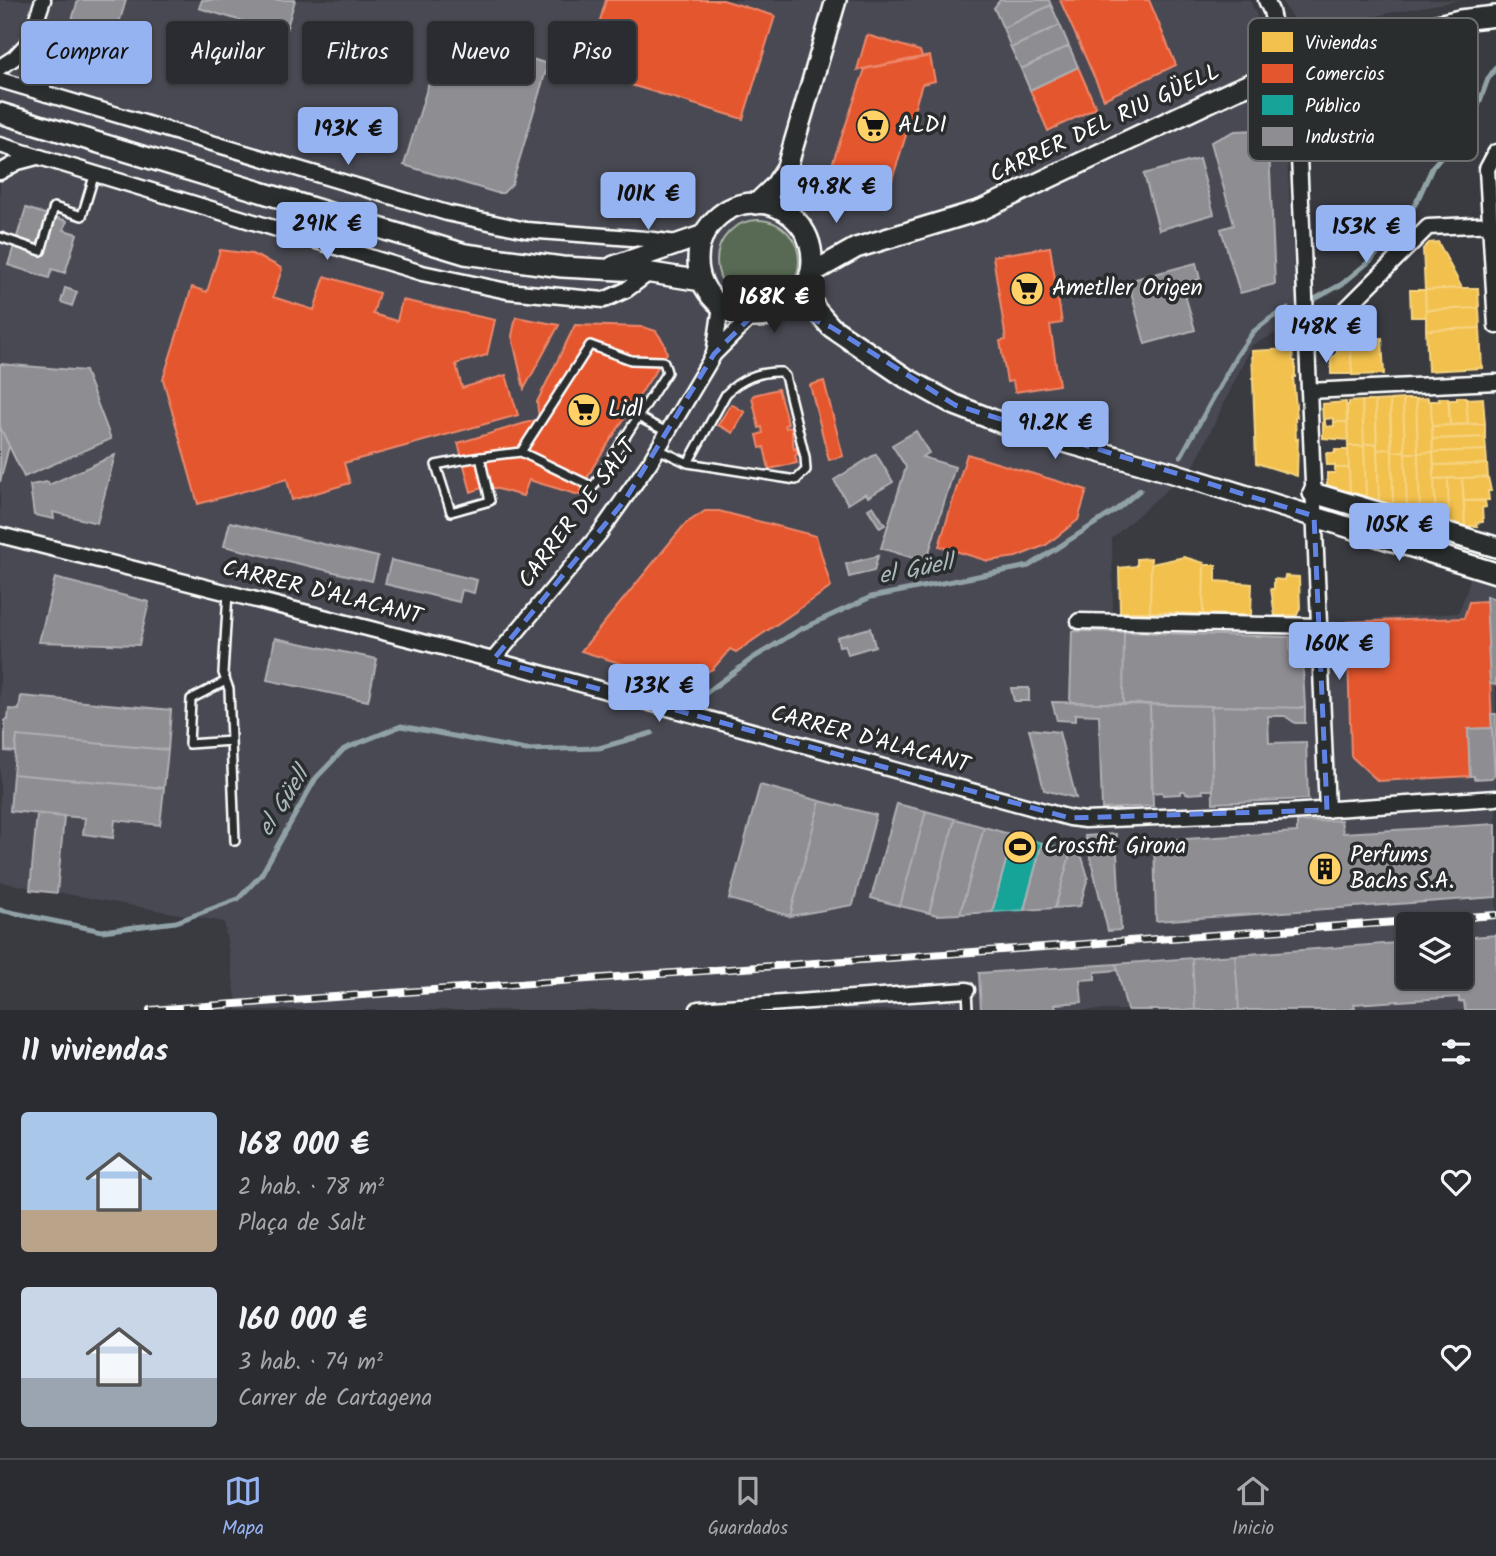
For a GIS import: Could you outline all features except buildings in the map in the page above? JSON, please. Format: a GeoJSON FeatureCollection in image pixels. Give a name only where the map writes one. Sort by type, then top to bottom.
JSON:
{"type":"FeatureCollection","features":[{"type":"Feature","properties":{"kind":"street"},"geometry":{"type":"LineString","coordinates":[[36,21],[43,0]]}},
{"type":"Feature","properties":{"kind":"street"},"geometry":{"type":"LineString","coordinates":[[756,204],[784,173],[836,0]]}},
{"type":"Feature","properties":{"kind":"street"},"geometry":{"type":"LineString","coordinates":[[1266,0],[1273,18]]}},
{"type":"Feature","properties":{"kind":"street","name":"CARRER DEL RIU GÜELL"},"geometry":{"type":"LineString","coordinates":[[1478,19],[1496,16]]}},
{"type":"Feature","properties":{"kind":"street"},"geometry":{"type":"LineString","coordinates":[[0,67],[21,51]]}},
{"type":"Feature","properties":{"kind":"street"},"geometry":{"type":"LineString","coordinates":[[0,80],[447,213],[526,230],[681,244]]}},
{"type":"Feature","properties":{"kind":"street"},"geometry":{"type":"LineString","coordinates":[[39,84],[46,94]]}},
{"type":"Feature","properties":{"kind":"street","name":"CARRER DEL RIU GÜELL"},"geometry":{"type":"LineString","coordinates":[[807,281],[856,248],[981,210],[1248,85]]}},
{"type":"Feature","properties":{"kind":"street"},"geometry":{"type":"LineString","coordinates":[[0,113],[465,254],[702,281]]}},
{"type":"Feature","properties":{"kind":"street"},"geometry":{"type":"LineString","coordinates":[[0,145],[422,273],[507,291],[604,300],[626,290],[649,273]]}},
{"type":"Feature","properties":{"kind":"street"},"geometry":{"type":"LineString","coordinates":[[1496,152],[1487,169],[1493,225],[1496,326]]}},
{"type":"Feature","properties":{"kind":"street"},"geometry":{"type":"LineString","coordinates":[[0,172],[18,162],[39,157]]}},
{"type":"Feature","properties":{"kind":"street"},"geometry":{"type":"LineString","coordinates":[[1299,161],[1327,810]]}},
{"type":"Feature","properties":{"kind":"street"},"geometry":{"type":"LineString","coordinates":[[784,173],[790,216]]}},
{"type":"Feature","properties":{"kind":"street"},"geometry":{"type":"LineString","coordinates":[[740,205],[772,206],[790,216],[807,237],[811,258],[807,281],[786,308],[767,316],[735,314],[721,306],[710,295],[702,281],[698,260],[704,235],[713,222],[740,205]]}},
{"type":"Feature","properties":{"kind":"street"},"geometry":{"type":"LineString","coordinates":[[1306,340],[1328,327],[1428,228],[1493,225]]}},
{"type":"Feature","properties":{"kind":"street"},"geometry":{"type":"LineString","coordinates":[[606,269],[704,235]]}},
{"type":"Feature","properties":{"kind":"street","name":"CARRER DEL RIU GÜELL"},"geometry":{"type":"LineString","coordinates":[[807,237],[822,243],[856,248]]}},
{"type":"Feature","properties":{"kind":"street"},"geometry":{"type":"LineString","coordinates":[[807,281],[817,311],[831,327]]}},
{"type":"Feature","properties":{"kind":"street","name":"CARRER DE SALT"},"geometry":{"type":"LineString","coordinates":[[714,354],[721,306]]}},
{"type":"Feature","properties":{"kind":"street"},"geometry":{"type":"LineString","coordinates":[[786,308],[831,327],[906,378],[955,405],[1025,431],[1173,472],[1496,573]]}},
{"type":"Feature","properties":{"kind":"street","name":"CARRER DE SALT"},"geometry":{"type":"LineString","coordinates":[[494,660],[599,534],[658,448],[714,354],[751,317]]}},
{"type":"Feature","properties":{"kind":"street"},"geometry":{"type":"LineString","coordinates":[[1309,391],[1496,382]]}},
{"type":"Feature","properties":{"kind":"street"},"geometry":{"type":"LineString","coordinates":[[1313,493],[1496,547]]}},
{"type":"Feature","properties":{"kind":"street","name":"CARRER D'ALACANT"},"geometry":{"type":"LineString","coordinates":[[0,535],[494,660],[1070,818],[1085,820],[1327,810],[1496,798]]}},
{"type":"Feature","properties":{"kind":"street"},"geometry":{"type":"LineString","coordinates":[[1079,621],[1319,626]]}},
{"type":"Feature","properties":{"kind":"street"},"geometry":{"type":"LineString","coordinates":[[698,1009],[967,990]]}},
{"type":"Feature","properties":{"kind":"lane"},"geometry":{"type":"LineString","coordinates":[[0,237],[41,251],[54,207],[82,216],[95,173]]}},
{"type":"Feature","properties":{"kind":"lane"},"geometry":{"type":"LineString","coordinates":[[480,457],[490,501],[451,512],[436,465],[480,457],[521,452],[593,487],[667,372],[664,362],[631,360],[590,345],[521,452]]}},
{"type":"Feature","properties":{"kind":"lane"},"geometry":{"type":"LineString","coordinates":[[658,448],[688,463],[796,480],[806,470],[805,457],[785,376],[781,372],[771,371],[755,375],[733,387],[726,394],[688,463]]}},
{"type":"Feature","properties":{"kind":"lane"},"geometry":{"type":"LineString","coordinates":[[638,417],[667,433]]}},
{"type":"Feature","properties":{"kind":"lane"},"geometry":{"type":"LineString","coordinates":[[228,593],[223,673],[229,689],[235,841]]}},
{"type":"Feature","properties":{"kind":"lane"},"geometry":{"type":"LineString","coordinates":[[226,681],[191,699],[189,744],[231,741]]}},
{"type":"Feature","properties":{"kind":"lane"},"geometry":{"type":"LineString","coordinates":[[967,990],[968,1010]]}},
{"type":"Feature","properties":{"kind":"lane"},"geometry":{"type":"LineString","coordinates":[[687,1010],[698,1009]]}},
{"type":"Feature","properties":{"kind":"highlighted area"},"geometry":{"type":"Polygon","coordinates":[[[786,308],[831,327],[955,405],[1314,516],[1327,810],[1070,818],[493,660],[625,500],[714,354],[751,317],[786,308]]]}},
{"type":"Feature","properties":{"kind":"shaded area"},"geometry":{"type":"Polygon","coordinates":[[[0,0],[1250,0],[1258,18],[1248,18],[1248,161],[1287,161],[1297,323],[1252,345],[1194,466],[1112,538],[1113,619],[1307,623],[1458,613],[1472,570],[1496,578],[1496,1010],[238,1010],[224,922],[0,882],[0,0]]]}},
{"type":"Feature","properties":{"kind":"shaded area"},"geometry":{"type":"Polygon","coordinates":[[[1281,0],[1461,0],[1370,18],[1293,18],[1281,0]]]}},
{"type":"Feature","properties":{"kind":"green space"},"geometry":{"type":"Polygon","coordinates":[[[758,220],[774,223],[787,232],[796,245],[799,261],[796,277],[787,290],[774,299],[758,302],[742,299],[729,290],[720,277],[717,261],[720,245],[729,232],[742,223],[758,220]]]}},
{"type":"Feature","properties":{"kind":"waterway","name":"el Güell"},"geometry":{"type":"LineString","coordinates":[[1478,106],[1488,79],[1496,67]]}},
{"type":"Feature","properties":{"kind":"waterway","name":"el Güell"},"geometry":{"type":"LineString","coordinates":[[1313,300],[1342,284],[1371,260],[1400,230],[1438,161]]}},
{"type":"Feature","properties":{"kind":"waterway","name":"el Güell"},"geometry":{"type":"LineString","coordinates":[[1181,456],[1236,357],[1253,332],[1288,309]]}},
{"type":"Feature","properties":{"kind":"waterway","name":"el Güell"},"geometry":{"type":"LineString","coordinates":[[702,696],[753,658],[801,629],[871,597],[1029,566],[1116,510],[1140,490]]}},
{"type":"Feature","properties":{"kind":"waterway","name":"el Güell"},"geometry":{"type":"LineString","coordinates":[[0,910],[102,931],[176,922],[238,899],[261,875],[316,778],[344,749],[401,726],[526,750],[599,748],[652,733]]}},
{"type":"Feature","properties":{"kind":"railway"},"geometry":{"type":"LineString","coordinates":[[150,1010],[1496,915]]}},
{"type":"Feature","properties":{"kind":"place","name":"ALDI"},"geometry":{"type":"Point","coordinates":[873,126]}},
{"type":"Feature","properties":{"kind":"place","name":"Ametller Origen"},"geometry":{"type":"Point","coordinates":[1027,289]}},
{"type":"Feature","properties":{"kind":"place","name":"Lidl"},"geometry":{"type":"Point","coordinates":[584,410]}},
{"type":"Feature","properties":{"kind":"place","name":"Crossfit Girona"},"geometry":{"type":"Point","coordinates":[1020,847]}},
{"type":"Feature","properties":{"kind":"place","name":"Perfums Bachs S.A."},"geometry":{"type":"Point","coordinates":[1325,869]}}]}
